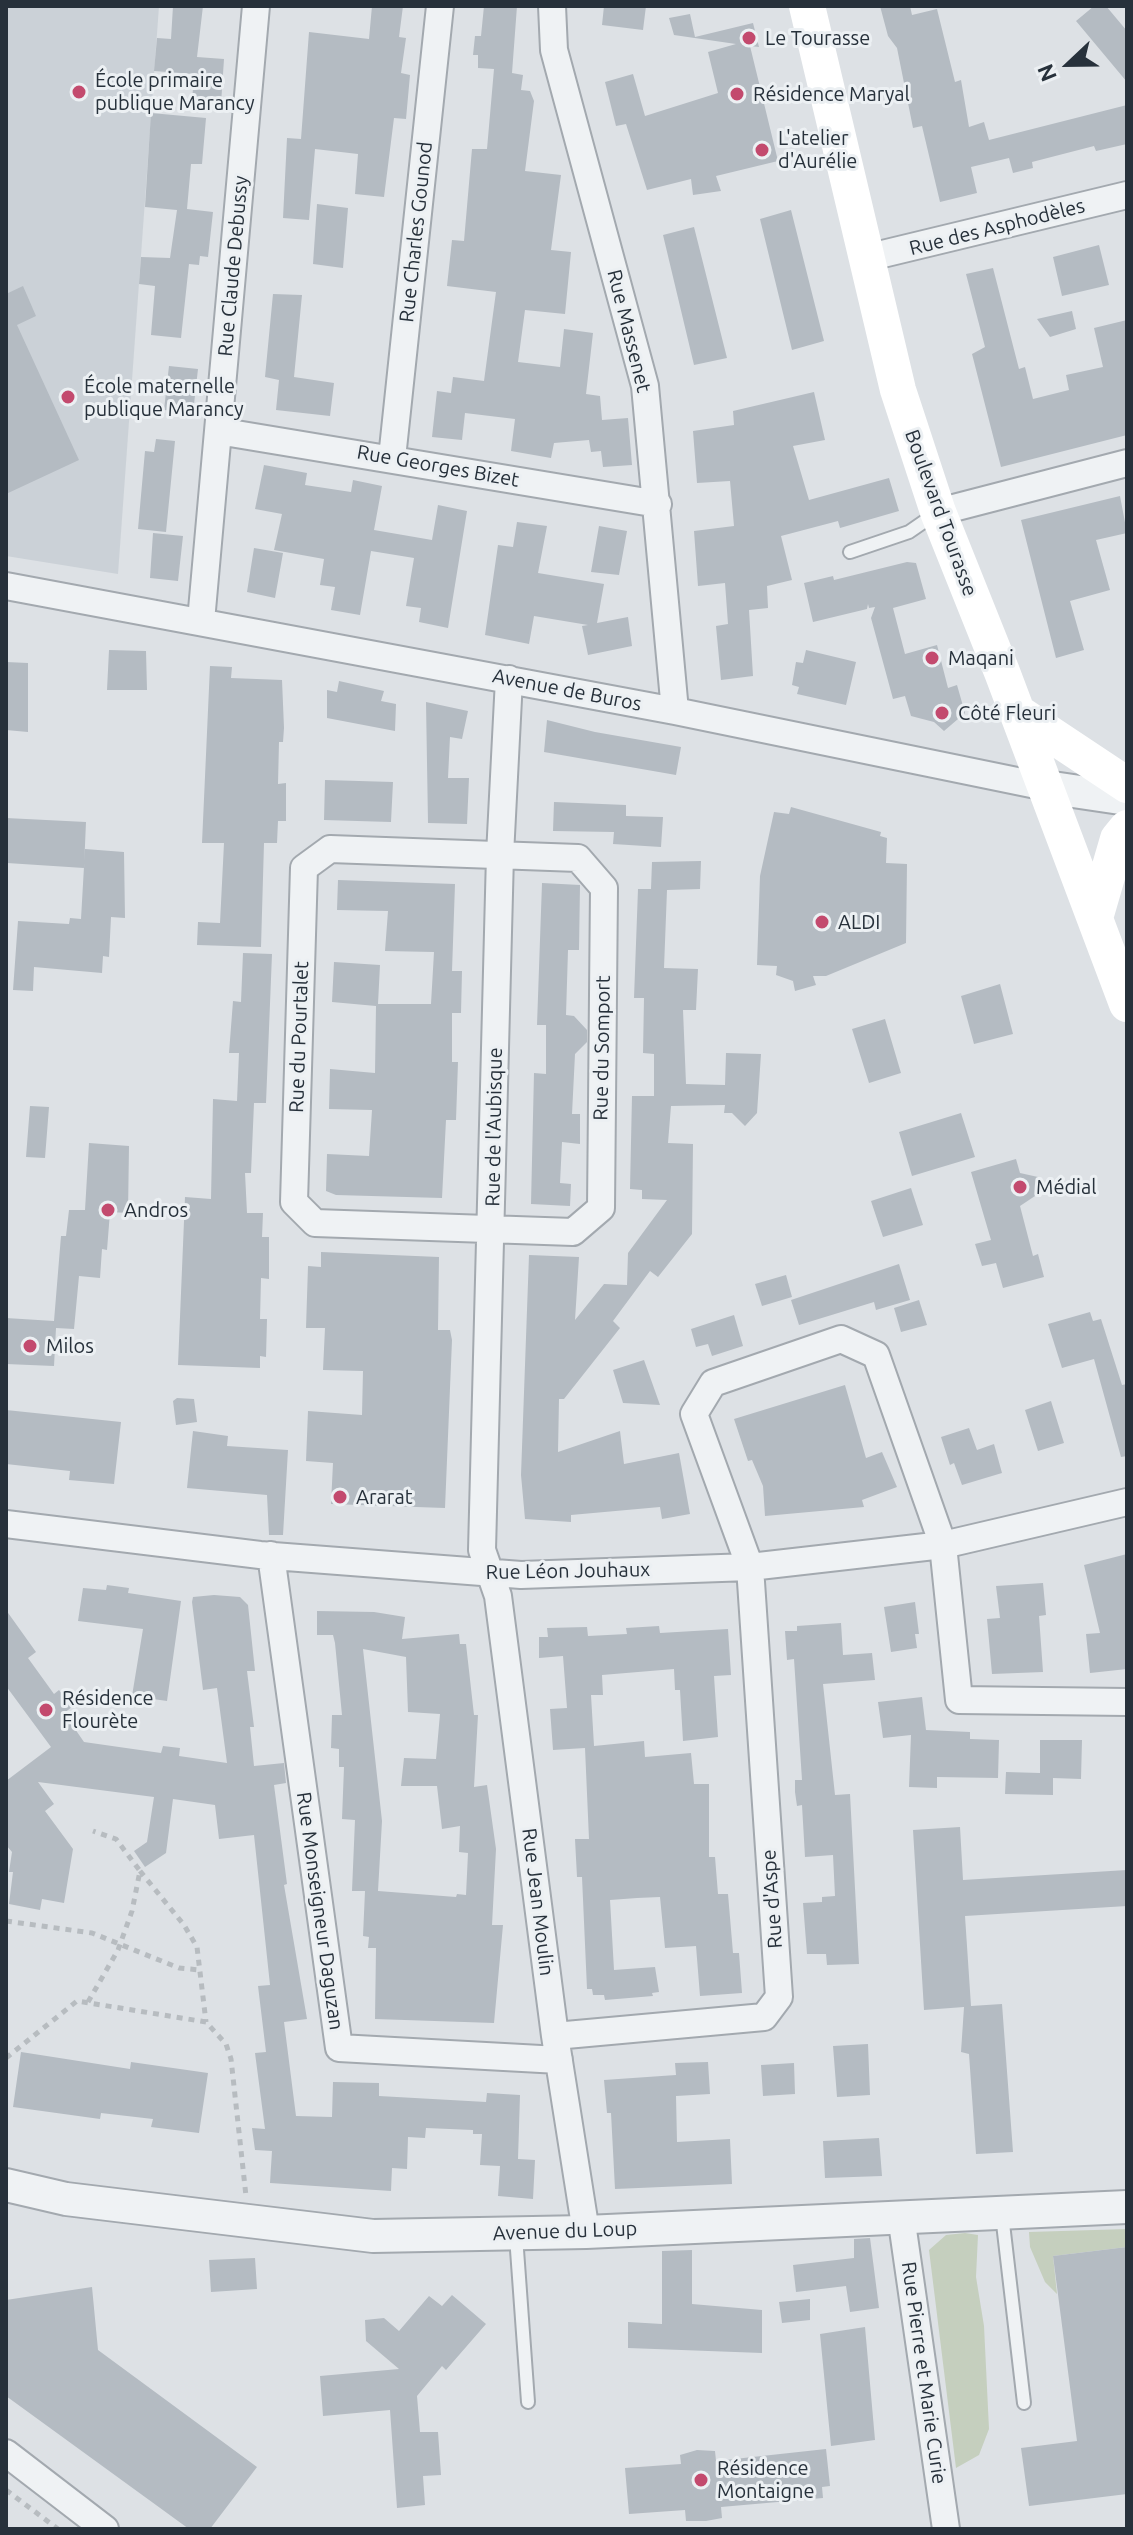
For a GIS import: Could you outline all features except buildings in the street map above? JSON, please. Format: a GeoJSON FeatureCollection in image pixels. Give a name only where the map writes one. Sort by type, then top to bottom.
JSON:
{"type":"FeatureCollection","features":[{"type":"Feature","properties":{"kind":"main road","name":"Boulevard Tourasse"},"geometry":{"type":"LineString","coordinates":[[807,6],[898,390],[938,512],[1127,1004]]}},
{"type":"Feature","properties":{"kind":"main road"},"geometry":{"type":"LineString","coordinates":[[1017,712],[1127,785]]}},
{"type":"Feature","properties":{"kind":"main road"},"geometry":{"type":"LineString","coordinates":[[1095,918],[1118,839],[1127,828]]}},
{"type":"Feature","properties":{"kind":"street","name":"Rue Claude Debussy"},"geometry":{"type":"LineString","coordinates":[[201,621],[256,6]]}},
{"type":"Feature","properties":{"kind":"street","name":"Rue Charles Gounod"},"geometry":{"type":"LineString","coordinates":[[392,458],[440,6]]}},
{"type":"Feature","properties":{"kind":"street","name":"Rue Massenet"},"geometry":{"type":"LineString","coordinates":[[552,6],[554,50],[645,386],[675,711]]}},
{"type":"Feature","properties":{"kind":"street","name":"Rue des Asphodèles"},"geometry":{"type":"LineString","coordinates":[[866,258],[1127,195]]}},
{"type":"Feature","properties":{"kind":"street","name":"Rue Georges Bizet"},"geometry":{"type":"LineString","coordinates":[[218,431],[658,504]]}},
{"type":"Feature","properties":{"kind":"street"},"geometry":{"type":"LineString","coordinates":[[938,512],[1127,463]]}},
{"type":"Feature","properties":{"kind":"street","name":"Avenue de Buros"},"geometry":{"type":"LineString","coordinates":[[6,586],[675,711],[1046,787],[1127,799]]}},
{"type":"Feature","properties":{"kind":"street","name":"Rue de l'Aubisque"},"geometry":{"type":"LineString","coordinates":[[490,1573],[482,1550],[500,855],[509,679]]}},
{"type":"Feature","properties":{"kind":"street","name":"Rue du Pourtalet"},"geometry":{"type":"LineString","coordinates":[[492,1228],[315,1223],[294,1202],[304,868],[330,849],[500,855]]}},
{"type":"Feature","properties":{"kind":"street","name":"Rue du Somport"},"geometry":{"type":"LineString","coordinates":[[492,1228],[573,1232],[601,1208],[604,888],[578,858],[500,855]]}},
{"type":"Feature","properties":{"kind":"street","name":"Rue d'Aspe"},"geometry":{"type":"LineString","coordinates":[[557,2048],[764,2017],[779,1997],[750,1567],[694,1414],[713,1383],[841,1339],[876,1355],[943,1545]]}},
{"type":"Feature","properties":{"kind":"street","name":"Rue Léon Jouhaux"},"geometry":{"type":"LineString","coordinates":[[6,1524],[271,1555],[490,1573],[750,1567],[943,1545],[1127,1502]]}},
{"type":"Feature","properties":{"kind":"street"},"geometry":{"type":"LineString","coordinates":[[943,1545],[959,1700],[1127,1702]]}},
{"type":"Feature","properties":{"kind":"street","name":"Rue Monseigneur Daguzan"},"geometry":{"type":"LineString","coordinates":[[271,1555],[339,2048],[557,2048]]}},
{"type":"Feature","properties":{"kind":"street","name":"Rue Jean Moulin"},"geometry":{"type":"LineString","coordinates":[[490,1573],[498,1596],[557,2048],[586,2232]]}},
{"type":"Feature","properties":{"kind":"street","name":"Avenue du Loup"},"geometry":{"type":"LineString","coordinates":[[6,2185],[66,2199],[373,2236],[586,2232],[1127,2207]]}},
{"type":"Feature","properties":{"kind":"street","name":"Rue Pierre et Marie Curie"},"geometry":{"type":"LineString","coordinates":[[901,2216],[946,2529]]}},
{"type":"Feature","properties":{"kind":"street"},"geometry":{"type":"LineString","coordinates":[[6,2453],[105,2529]]}},
{"type":"Feature","properties":{"kind":"lane"},"geometry":{"type":"LineString","coordinates":[[850,552],[909,532],[938,512]]}},
{"type":"Feature","properties":{"kind":"lane"},"geometry":{"type":"LineString","coordinates":[[1002,2213],[1024,2403]]}},
{"type":"Feature","properties":{"kind":"lane"},"geometry":{"type":"LineString","coordinates":[[516,2233],[528,2402]]}},
{"type":"Feature","properties":{"kind":"path"},"geometry":{"type":"LineString","coordinates":[[93,1831],[116,1839],[184,1925],[197,1947],[206,2022],[226,2044],[231,2059],[249,2221]]}},
{"type":"Feature","properties":{"kind":"path"},"geometry":{"type":"LineString","coordinates":[[88,2003],[119,1946],[132,1911],[140,1871]]}},
{"type":"Feature","properties":{"kind":"path"},"geometry":{"type":"LineString","coordinates":[[6,1921],[92,1933],[179,1968],[200,1970]]}},
{"type":"Feature","properties":{"kind":"path"},"geometry":{"type":"LineString","coordinates":[[6,2058],[77,2001],[206,2022]]}},
{"type":"Feature","properties":{"kind":"path"},"geometry":{"type":"LineString","coordinates":[[6,2490],[58,2529]]}},
{"type":"Feature","properties":{"kind":"shaded area","name":"École maternelle publique Marancy"},"geometry":{"type":"Polygon","coordinates":[[[6,6],[159,6],[118,574],[6,556],[6,6]]]}},
{"type":"Feature","properties":{"kind":"green space"},"geometry":{"type":"Polygon","coordinates":[[[1127,2229],[1127,2247],[1053,2256],[1057,2294],[1045,2282],[1030,2247],[1029,2232],[1127,2229]]]}},
{"type":"Feature","properties":{"kind":"green space"},"geometry":{"type":"Polygon","coordinates":[[[946,2235],[978,2235],[976,2277],[984,2326],[989,2429],[979,2455],[956,2468],[929,2250],[946,2235]]]}},
{"type":"Feature","properties":{"kind":"place","name":"Le Tourasse"},"geometry":{"type":"Point","coordinates":[749,38]}},
{"type":"Feature","properties":{"kind":"place","name":"École primaire publique Marancy"},"geometry":{"type":"Point","coordinates":[79,92]}},
{"type":"Feature","properties":{"kind":"place","name":"Résidence Maryal"},"geometry":{"type":"Point","coordinates":[737,94]}},
{"type":"Feature","properties":{"kind":"place","name":"L'atelier d'Aurélie"},"geometry":{"type":"Point","coordinates":[762,150]}},
{"type":"Feature","properties":{"kind":"place","name":"École maternelle publique Marancy"},"geometry":{"type":"Point","coordinates":[68,397]}},
{"type":"Feature","properties":{"kind":"place","name":"Maqani"},"geometry":{"type":"Point","coordinates":[932,658]}},
{"type":"Feature","properties":{"kind":"place","name":"Côté Fleuri"},"geometry":{"type":"Point","coordinates":[942,713]}},
{"type":"Feature","properties":{"kind":"place","name":"ALDI"},"geometry":{"type":"Point","coordinates":[822,922]}},
{"type":"Feature","properties":{"kind":"place","name":"Médial"},"geometry":{"type":"Point","coordinates":[1020,1187]}},
{"type":"Feature","properties":{"kind":"place","name":"Andros"},"geometry":{"type":"Point","coordinates":[108,1210]}},
{"type":"Feature","properties":{"kind":"place","name":"Milos"},"geometry":{"type":"Point","coordinates":[30,1346]}},
{"type":"Feature","properties":{"kind":"place","name":"Ararat"},"geometry":{"type":"Point","coordinates":[340,1497]}},
{"type":"Feature","properties":{"kind":"place","name":"Résidence Flourète"},"geometry":{"type":"Point","coordinates":[46,1710]}},
{"type":"Feature","properties":{"kind":"place","name":"Résidence Montaigne"},"geometry":{"type":"Point","coordinates":[701,2480]}}]}
